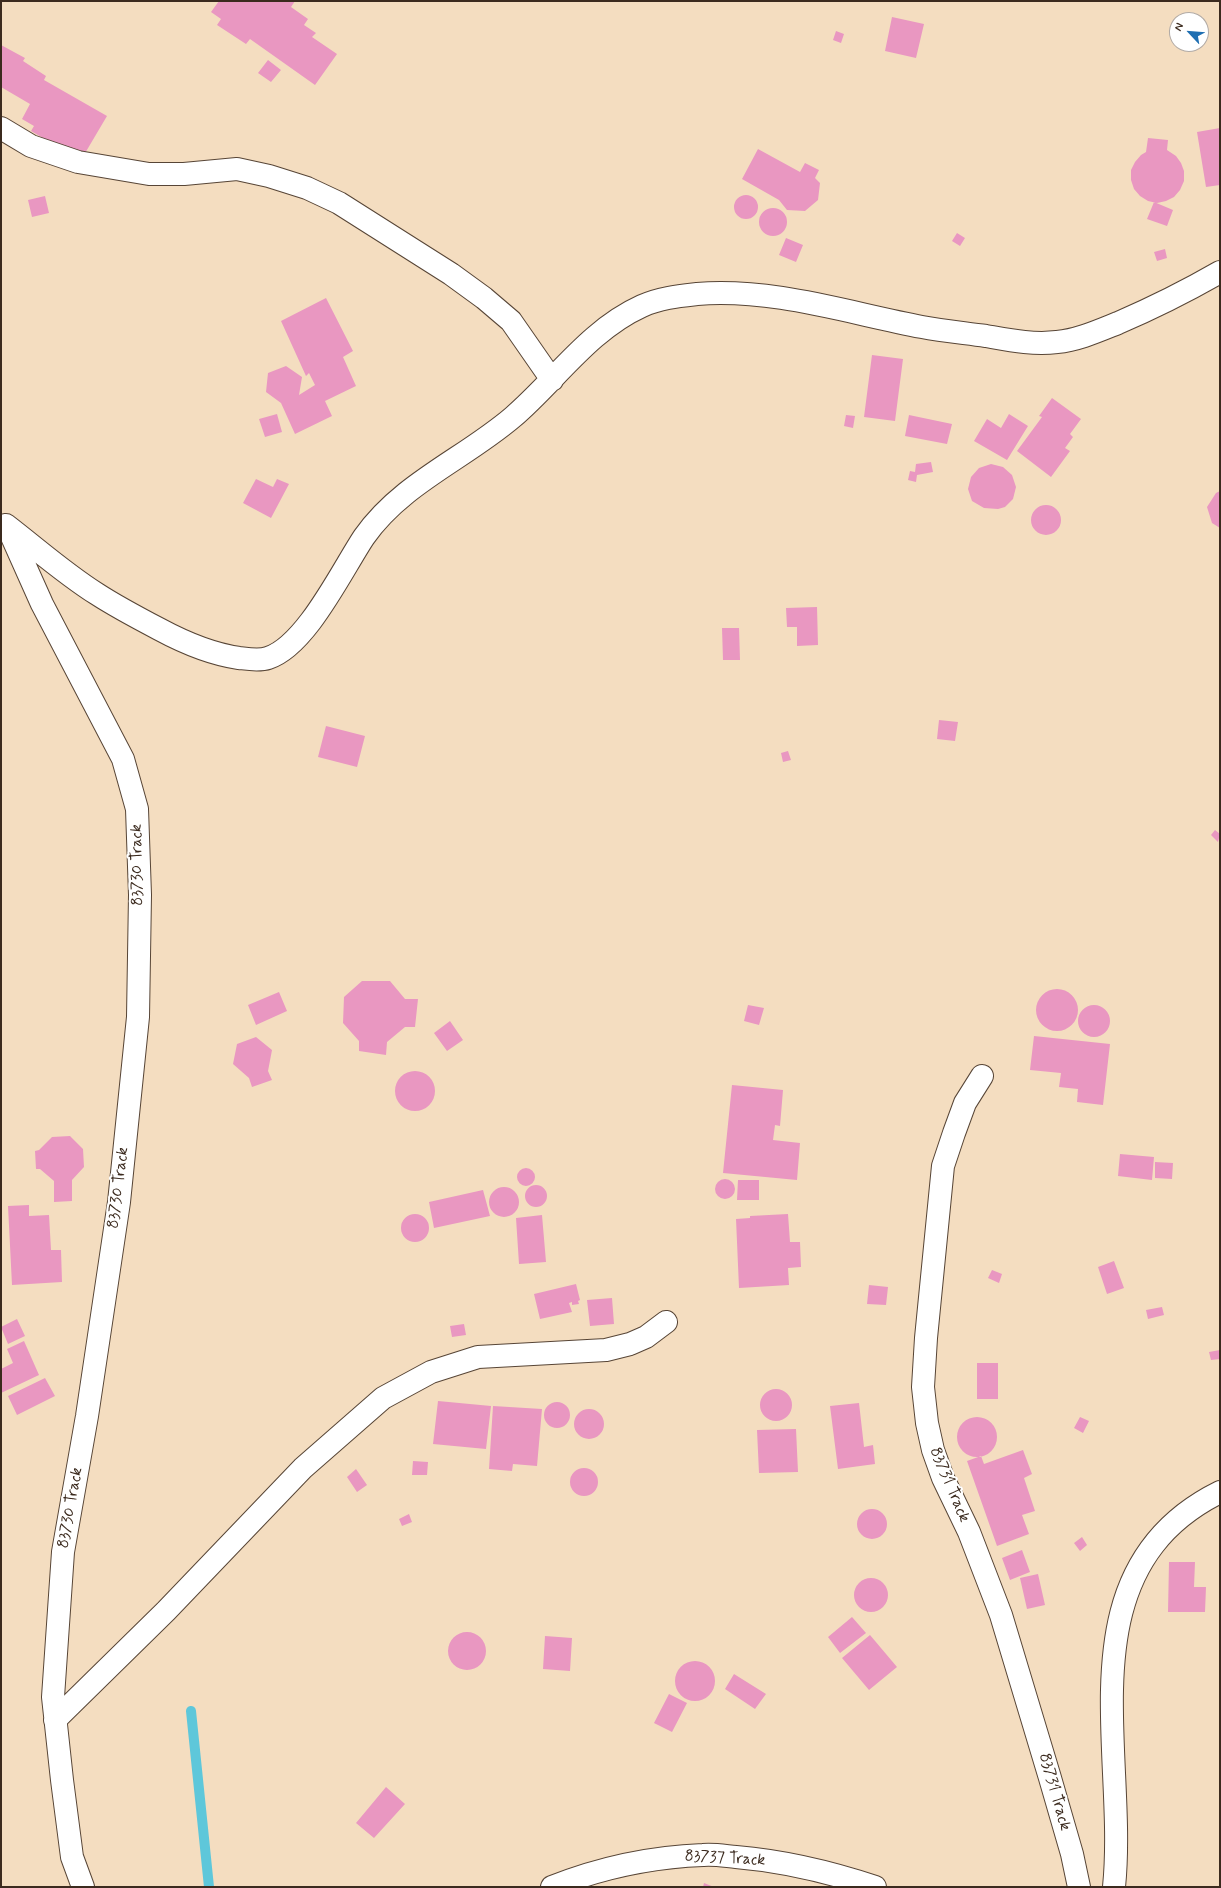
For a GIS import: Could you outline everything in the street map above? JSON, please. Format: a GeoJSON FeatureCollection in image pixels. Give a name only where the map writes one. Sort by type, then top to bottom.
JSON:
{"type":"FeatureCollection","features":[{"type":"Feature","properties":{"kind":"street"},"geometry":{"type":"LineString","coordinates":[[1,128],[31,146],[78,162],[149,174],[184,174],[237,169],[269,176],[307,188],[346,207],[451,274],[484,298],[511,321],[552,380]]}},
{"type":"Feature","properties":{"kind":"street"},"geometry":{"type":"LineString","coordinates":[[4,519],[94,592],[137,618],[186,643],[225,656],[251,659],[267,658],[285,649],[306,628],[365,536],[386,510],[417,484],[510,420],[552,380],[582,348],[613,322],[644,305],[675,296],[717,293],[764,296],[823,305],[923,327],[1029,342],[1057,342],[1088,335],[1136,315],[1220,272]]}},
{"type":"Feature","properties":{"kind":"street","name":"83730 Track"},"geometry":{"type":"LineString","coordinates":[[4,519],[42,604],[123,759],[137,809],[140,895],[138,1017],[119,1202],[87,1416],[63,1552],[53,1697],[72,1857],[83,1887]]}},
{"type":"Feature","properties":{"kind":"street","name":"83731 Track"},"geometry":{"type":"LineString","coordinates":[[982,1076],[965,1104],[944,1166],[926,1338],[923,1387],[927,1423],[933,1450],[943,1478],[969,1532],[1001,1615],[1072,1854],[1079,1887]]}},
{"type":"Feature","properties":{"kind":"street"},"geometry":{"type":"LineString","coordinates":[[55,1720],[166,1611],[304,1468],[383,1398],[432,1372],[478,1357],[606,1350],[630,1344],[646,1337],[666,1322]]}},
{"type":"Feature","properties":{"kind":"street"},"geometry":{"type":"LineString","coordinates":[[1114,1887],[1117,1858],[1110,1696],[1114,1646],[1125,1599],[1143,1560],[1173,1522],[1200,1501],[1220,1492]]}},
{"type":"Feature","properties":{"kind":"street","name":"83737 Track"},"geometry":{"type":"LineString","coordinates":[[558,1886],[584,1874],[652,1859],[704,1855],[768,1860],[852,1879],[875,1887]]}},
{"type":"Feature","properties":{"kind":"building"},"geometry":{"type":"Polygon","coordinates":[[[219,1],[295,1],[291,7],[308,19],[304,25],[316,33],[312,37],[337,54],[315,85],[250,39],[246,44],[217,25],[221,19],[211,12],[219,1]]]}},
{"type":"Feature","properties":{"kind":"building"},"geometry":{"type":"Polygon","coordinates":[[[892,17],[924,24],[916,58],[885,51],[892,17]]]}},
{"type":"Feature","properties":{"kind":"building"},"geometry":{"type":"Polygon","coordinates":[[[836,31],[844,34],[841,43],[833,40],[836,31]]]}},
{"type":"Feature","properties":{"kind":"building"},"geometry":{"type":"Polygon","coordinates":[[[1,45],[25,58],[23,61],[46,76],[44,80],[107,116],[81,160],[31,131],[34,126],[22,119],[30,104],[1,87],[1,45]]]}},
{"type":"Feature","properties":{"kind":"building"},"geometry":{"type":"Polygon","coordinates":[[[268,60],[281,70],[271,82],[258,73],[268,60]]]}},
{"type":"Feature","properties":{"kind":"building"},"geometry":{"type":"Polygon","coordinates":[[[1220,128],[1220,185],[1206,187],[1197,132],[1220,128]]]}},
{"type":"Feature","properties":{"kind":"building"},"geometry":{"type":"Polygon","coordinates":[[[1148,138],[1168,140],[1167,150],[1176,156],[1184,171],[1184,181],[1180,190],[1174,197],[1157,203],[1148,201],[1140,196],[1134,189],[1131,180],[1131,170],[1135,162],[1146,152],[1148,138]]]}},
{"type":"Feature","properties":{"kind":"building"},"geometry":{"type":"Polygon","coordinates":[[[758,149],[800,172],[805,163],[819,170],[815,178],[820,183],[818,200],[805,211],[787,210],[779,200],[742,179],[758,149]]]}},
{"type":"Feature","properties":{"kind":"building"},"geometry":{"type":"Polygon","coordinates":[[[746,195],[751,196],[757,202],[757,212],[751,218],[746,219],[741,218],[735,212],[734,207],[735,202],[741,196],[746,195]]]}},
{"type":"Feature","properties":{"kind":"building"},"geometry":{"type":"Polygon","coordinates":[[[45,196],[49,213],[32,217],[28,200],[45,196]]]}},
{"type":"Feature","properties":{"kind":"building"},"geometry":{"type":"Polygon","coordinates":[[[1154,202],[1173,210],[1167,226],[1147,219],[1154,202]]]}},
{"type":"Feature","properties":{"kind":"building"},"geometry":{"type":"Polygon","coordinates":[[[773,208],[783,212],[787,222],[783,232],[773,236],[763,232],[759,222],[763,212],[773,208]]]}},
{"type":"Feature","properties":{"kind":"building"},"geometry":{"type":"Polygon","coordinates":[[[957,233],[965,238],[960,246],[952,241],[957,233]]]}},
{"type":"Feature","properties":{"kind":"building"},"geometry":{"type":"Polygon","coordinates":[[[786,238],[803,245],[796,262],[779,255],[786,238]]]}},
{"type":"Feature","properties":{"kind":"building"},"geometry":{"type":"Polygon","coordinates":[[[1165,249],[1167,258],[1157,261],[1154,252],[1165,249]]]}},
{"type":"Feature","properties":{"kind":"building"},"geometry":{"type":"Polygon","coordinates":[[[326,298],[353,351],[343,357],[356,386],[325,401],[332,416],[295,434],[281,403],[266,392],[268,373],[286,366],[302,377],[299,395],[315,385],[309,373],[306,376],[281,321],[326,298]]]}},
{"type":"Feature","properties":{"kind":"building"},"geometry":{"type":"Polygon","coordinates":[[[872,355],[903,359],[895,421],[864,417],[872,355]]]}},
{"type":"Feature","properties":{"kind":"building"},"geometry":{"type":"Polygon","coordinates":[[[1052,398],[1081,419],[1070,434],[1073,437],[1065,448],[1070,451],[1051,477],[1017,451],[1042,417],[1039,416],[1052,398]]]}},
{"type":"Feature","properties":{"kind":"building"},"geometry":{"type":"Polygon","coordinates":[[[277,414],[282,432],[265,437],[259,419],[277,414]]]}},
{"type":"Feature","properties":{"kind":"building"},"geometry":{"type":"Polygon","coordinates":[[[1009,414],[1028,426],[1007,460],[974,441],[987,419],[1001,428],[1009,414]]]}},
{"type":"Feature","properties":{"kind":"building"},"geometry":{"type":"Polygon","coordinates":[[[846,415],[855,416],[853,428],[844,426],[846,415]]]}},
{"type":"Feature","properties":{"kind":"building"},"geometry":{"type":"Polygon","coordinates":[[[909,415],[952,424],[947,444],[905,436],[909,415]]]}},
{"type":"Feature","properties":{"kind":"building"},"geometry":{"type":"Polygon","coordinates":[[[931,462],[933,472],[917,475],[916,482],[908,480],[910,471],[915,472],[916,464],[931,462]]]}},
{"type":"Feature","properties":{"kind":"building"},"geometry":{"type":"Polygon","coordinates":[[[991,464],[1003,467],[1012,475],[1016,487],[1013,499],[1005,507],[998,509],[984,508],[972,501],[968,489],[971,477],[979,468],[991,464]]]}},
{"type":"Feature","properties":{"kind":"building"},"geometry":{"type":"Polygon","coordinates":[[[256,479],[273,487],[277,479],[289,484],[271,518],[243,503],[256,479]]]}},
{"type":"Feature","properties":{"kind":"building"},"geometry":{"type":"Polygon","coordinates":[[[1220,491],[1220,528],[1212,523],[1207,507],[1216,493],[1220,491]]]}},
{"type":"Feature","properties":{"kind":"building"},"geometry":{"type":"Polygon","coordinates":[[[1046,505],[1057,509],[1061,520],[1057,531],[1046,535],[1035,531],[1031,520],[1035,509],[1046,505]]]}},
{"type":"Feature","properties":{"kind":"building"},"geometry":{"type":"Polygon","coordinates":[[[817,607],[818,645],[797,646],[797,627],[787,627],[786,608],[817,607]]]}},
{"type":"Feature","properties":{"kind":"building"},"geometry":{"type":"Polygon","coordinates":[[[722,628],[739,628],[740,660],[723,660],[722,628]]]}},
{"type":"Feature","properties":{"kind":"building"},"geometry":{"type":"Polygon","coordinates":[[[939,720],[958,722],[955,741],[937,739],[939,720]]]}},
{"type":"Feature","properties":{"kind":"building"},"geometry":{"type":"Polygon","coordinates":[[[326,726],[365,736],[357,767],[318,757],[326,726]]]}},
{"type":"Feature","properties":{"kind":"building"},"geometry":{"type":"Polygon","coordinates":[[[788,751],[791,760],[783,762],[781,753],[788,751]]]}},
{"type":"Feature","properties":{"kind":"building"},"geometry":{"type":"Polygon","coordinates":[[[1215,830],[1220,834],[1218,842],[1211,835],[1215,830]]]}},
{"type":"Feature","properties":{"kind":"building"},"geometry":{"type":"Polygon","coordinates":[[[362,981],[390,981],[405,999],[418,999],[415,1027],[405,1027],[387,1042],[386,1055],[359,1051],[359,1041],[343,1023],[344,997],[362,981]]]}},
{"type":"Feature","properties":{"kind":"building"},"geometry":{"type":"Polygon","coordinates":[[[1053,989],[1061,989],[1072,995],[1078,1006],[1078,1014],[1072,1025],[1061,1031],[1053,1031],[1042,1025],[1036,1014],[1036,1006],[1042,995],[1053,989]]]}},
{"type":"Feature","properties":{"kind":"building"},"geometry":{"type":"Polygon","coordinates":[[[279,992],[287,1011],[256,1025],[248,1005],[279,992]]]}},
{"type":"Feature","properties":{"kind":"building"},"geometry":{"type":"Polygon","coordinates":[[[748,1005],[764,1008],[759,1025],[744,1021],[748,1005]]]}},
{"type":"Feature","properties":{"kind":"building"},"geometry":{"type":"Polygon","coordinates":[[[1091,1005],[1097,1005],[1107,1012],[1110,1021],[1109,1027],[1103,1034],[1097,1037],[1091,1037],[1081,1030],[1078,1024],[1078,1018],[1085,1008],[1091,1005]]]}},
{"type":"Feature","properties":{"kind":"building"},"geometry":{"type":"Polygon","coordinates":[[[450,1021],[463,1040],[447,1051],[434,1033],[450,1021]]]}},
{"type":"Feature","properties":{"kind":"building"},"geometry":{"type":"Polygon","coordinates":[[[1034,1036],[1110,1044],[1103,1105],[1077,1102],[1078,1089],[1059,1087],[1061,1073],[1030,1070],[1034,1036]]]}},
{"type":"Feature","properties":{"kind":"building"},"geometry":{"type":"Polygon","coordinates":[[[256,1037],[272,1050],[268,1071],[272,1080],[252,1087],[249,1078],[233,1064],[237,1044],[256,1037]]]}},
{"type":"Feature","properties":{"kind":"building"},"geometry":{"type":"Polygon","coordinates":[[[411,1071],[419,1071],[426,1074],[432,1080],[435,1091],[432,1102],[426,1108],[419,1111],[411,1111],[404,1108],[398,1102],[395,1095],[395,1087],[398,1080],[404,1074],[411,1071]]]}},
{"type":"Feature","properties":{"kind":"building"},"geometry":{"type":"Polygon","coordinates":[[[732,1085],[783,1090],[780,1126],[775,1125],[773,1140],[800,1143],[797,1180],[723,1173],[732,1085]]]}},
{"type":"Feature","properties":{"kind":"building"},"geometry":{"type":"Polygon","coordinates":[[[70,1136],[83,1149],[84,1167],[72,1180],[72,1201],[54,1202],[54,1181],[40,1169],[36,1169],[35,1151],[39,1150],[52,1137],[70,1136]]]}},
{"type":"Feature","properties":{"kind":"building"},"geometry":{"type":"Polygon","coordinates":[[[1120,1154],[1154,1157],[1152,1180],[1118,1176],[1120,1154]]]}},
{"type":"Feature","properties":{"kind":"building"},"geometry":{"type":"Polygon","coordinates":[[[1155,1162],[1173,1163],[1172,1179],[1155,1178],[1155,1162]]]}},
{"type":"Feature","properties":{"kind":"building"},"geometry":{"type":"Polygon","coordinates":[[[526,1168],[532,1171],[535,1177],[532,1183],[526,1186],[520,1183],[517,1177],[520,1171],[526,1168]]]}},
{"type":"Feature","properties":{"kind":"building"},"geometry":{"type":"Polygon","coordinates":[[[721,1179],[729,1179],[735,1185],[735,1193],[729,1199],[721,1199],[715,1193],[715,1185],[721,1179]]]}},
{"type":"Feature","properties":{"kind":"building"},"geometry":{"type":"Polygon","coordinates":[[[738,1180],[759,1180],[759,1200],[737,1200],[738,1180]]]}},
{"type":"Feature","properties":{"kind":"building"},"geometry":{"type":"Polygon","coordinates":[[[536,1185],[544,1188],[547,1196],[544,1204],[536,1207],[528,1204],[525,1196],[528,1188],[536,1185]]]}},
{"type":"Feature","properties":{"kind":"building"},"geometry":{"type":"Polygon","coordinates":[[[504,1187],[510,1188],[518,1196],[518,1208],[510,1216],[504,1217],[498,1216],[490,1208],[489,1202],[490,1196],[498,1188],[504,1187]]]}},
{"type":"Feature","properties":{"kind":"building"},"geometry":{"type":"Polygon","coordinates":[[[483,1190],[490,1216],[434,1228],[429,1202],[483,1190]]]}},
{"type":"Feature","properties":{"kind":"building"},"geometry":{"type":"Polygon","coordinates":[[[29,1205],[29,1216],[49,1215],[51,1250],[61,1250],[62,1282],[12,1285],[8,1206],[29,1205]]]}},
{"type":"Feature","properties":{"kind":"building"},"geometry":{"type":"Polygon","coordinates":[[[415,1214],[425,1218],[429,1228],[425,1238],[415,1242],[405,1238],[401,1228],[405,1218],[415,1214]]]}},
{"type":"Feature","properties":{"kind":"building"},"geometry":{"type":"Polygon","coordinates":[[[788,1214],[790,1242],[800,1242],[801,1267],[788,1268],[789,1285],[739,1288],[736,1219],[750,1218],[750,1216],[788,1214]]]}},
{"type":"Feature","properties":{"kind":"building"},"geometry":{"type":"Polygon","coordinates":[[[542,1215],[546,1262],[519,1264],[516,1218],[542,1215]]]}},
{"type":"Feature","properties":{"kind":"building"},"geometry":{"type":"Polygon","coordinates":[[[1114,1261],[1124,1288],[1107,1294],[1098,1267],[1114,1261]]]}},
{"type":"Feature","properties":{"kind":"building"},"geometry":{"type":"Polygon","coordinates":[[[992,1270],[1002,1274],[999,1283],[988,1278],[992,1270]]]}},
{"type":"Feature","properties":{"kind":"building"},"geometry":{"type":"Polygon","coordinates":[[[576,1284],[580,1300],[578,1301],[579,1304],[572,1305],[572,1302],[569,1303],[572,1312],[540,1319],[534,1294],[576,1284]]]}},
{"type":"Feature","properties":{"kind":"building"},"geometry":{"type":"Polygon","coordinates":[[[869,1285],[888,1287],[886,1305],[867,1304],[869,1285]]]}},
{"type":"Feature","properties":{"kind":"building"},"geometry":{"type":"Polygon","coordinates":[[[612,1298],[614,1324],[590,1326],[587,1300],[612,1298]]]}},
{"type":"Feature","properties":{"kind":"building"},"geometry":{"type":"Polygon","coordinates":[[[1162,1307],[1164,1315],[1148,1319],[1146,1310],[1162,1307]]]}},
{"type":"Feature","properties":{"kind":"building"},"geometry":{"type":"Polygon","coordinates":[[[17,1319],[25,1336],[8,1344],[1,1327],[17,1319]]]}},
{"type":"Feature","properties":{"kind":"building"},"geometry":{"type":"Polygon","coordinates":[[[464,1324],[466,1335],[452,1337],[450,1326],[464,1324]]]}},
{"type":"Feature","properties":{"kind":"building"},"geometry":{"type":"Polygon","coordinates":[[[24,1341],[39,1375],[1,1393],[1,1369],[13,1363],[7,1349],[24,1341]]]}},
{"type":"Feature","properties":{"kind":"building"},"geometry":{"type":"Polygon","coordinates":[[[1220,1350],[1220,1359],[1211,1360],[1209,1352],[1220,1350]]]}},
{"type":"Feature","properties":{"kind":"building"},"geometry":{"type":"Polygon","coordinates":[[[977,1363],[998,1363],[998,1399],[977,1399],[977,1363]]]}},
{"type":"Feature","properties":{"kind":"building"},"geometry":{"type":"Polygon","coordinates":[[[45,1378],[55,1396],[17,1415],[8,1396],[45,1378]]]}},
{"type":"Feature","properties":{"kind":"building"},"geometry":{"type":"Polygon","coordinates":[[[773,1389],[779,1389],[788,1393],[792,1405],[788,1417],[779,1421],[773,1421],[764,1417],[760,1408],[760,1402],[764,1393],[773,1389]]]}},
{"type":"Feature","properties":{"kind":"building"},"geometry":{"type":"Polygon","coordinates":[[[438,1401],[491,1406],[486,1449],[433,1444],[438,1401]]]}},
{"type":"Feature","properties":{"kind":"building"},"geometry":{"type":"Polygon","coordinates":[[[557,1402],[566,1406],[570,1415],[566,1424],[557,1428],[548,1424],[544,1415],[548,1406],[557,1402]]]}},
{"type":"Feature","properties":{"kind":"building"},"geometry":{"type":"Polygon","coordinates":[[[859,1403],[864,1447],[873,1445],[875,1464],[838,1469],[830,1406],[859,1403]]]}},
{"type":"Feature","properties":{"kind":"building"},"geometry":{"type":"Polygon","coordinates":[[[493,1406],[542,1409],[537,1466],[513,1464],[512,1471],[489,1469],[493,1406]]]}},
{"type":"Feature","properties":{"kind":"building"},"geometry":{"type":"Polygon","coordinates":[[[589,1409],[595,1410],[603,1418],[603,1430],[595,1438],[589,1439],[583,1438],[575,1430],[574,1424],[575,1418],[583,1410],[589,1409]]]}},
{"type":"Feature","properties":{"kind":"building"},"geometry":{"type":"Polygon","coordinates":[[[973,1417],[981,1417],[988,1420],[994,1426],[997,1437],[994,1448],[988,1454],[981,1457],[973,1457],[966,1454],[960,1448],[957,1441],[957,1433],[960,1426],[966,1420],[973,1417]]]}},
{"type":"Feature","properties":{"kind":"building"},"geometry":{"type":"Polygon","coordinates":[[[1080,1417],[1089,1421],[1083,1433],[1074,1428],[1080,1417]]]}},
{"type":"Feature","properties":{"kind":"building"},"geometry":{"type":"Polygon","coordinates":[[[796,1429],[798,1472],[759,1473],[757,1430],[796,1429]]]}},
{"type":"Feature","properties":{"kind":"building"},"geometry":{"type":"Polygon","coordinates":[[[1023,1450],[1032,1474],[1024,1478],[1035,1511],[1022,1515],[1029,1534],[997,1546],[967,1461],[981,1456],[984,1464],[1023,1450]]]}},
{"type":"Feature","properties":{"kind":"building"},"geometry":{"type":"Polygon","coordinates":[[[413,1461],[428,1462],[427,1475],[412,1475],[413,1461]]]}},
{"type":"Feature","properties":{"kind":"building"},"geometry":{"type":"Polygon","coordinates":[[[584,1468],[594,1472],[598,1482],[594,1492],[584,1496],[574,1492],[570,1482],[574,1472],[584,1468]]]}},
{"type":"Feature","properties":{"kind":"building"},"geometry":{"type":"Polygon","coordinates":[[[356,1469],[367,1485],[357,1492],[347,1477],[356,1469]]]}},
{"type":"Feature","properties":{"kind":"building"},"geometry":{"type":"Polygon","coordinates":[[[872,1509],[883,1513],[887,1524],[883,1535],[872,1539],[861,1535],[857,1524],[861,1513],[872,1509]]]}},
{"type":"Feature","properties":{"kind":"building"},"geometry":{"type":"Polygon","coordinates":[[[409,1514],[412,1522],[402,1526],[399,1519],[409,1514]]]}},
{"type":"Feature","properties":{"kind":"building"},"geometry":{"type":"Polygon","coordinates":[[[1082,1537],[1087,1545],[1080,1551],[1074,1543],[1082,1537]]]}},
{"type":"Feature","properties":{"kind":"building"},"geometry":{"type":"Polygon","coordinates":[[[1022,1550],[1030,1572],[1010,1580],[1002,1558],[1022,1550]]]}},
{"type":"Feature","properties":{"kind":"building"},"geometry":{"type":"Polygon","coordinates":[[[1169,1562],[1195,1562],[1194,1587],[1206,1587],[1205,1612],[1168,1612],[1169,1562]]]}},
{"type":"Feature","properties":{"kind":"building"},"geometry":{"type":"Polygon","coordinates":[[[1038,1574],[1045,1605],[1027,1609],[1020,1578],[1038,1574]]]}},
{"type":"Feature","properties":{"kind":"building"},"geometry":{"type":"Polygon","coordinates":[[[871,1578],[883,1583],[888,1595],[883,1607],[871,1612],[859,1607],[854,1595],[859,1583],[871,1578]]]}},
{"type":"Feature","properties":{"kind":"building"},"geometry":{"type":"Polygon","coordinates":[[[852,1617],[866,1633],[840,1653],[828,1637],[852,1617]]]}},
{"type":"Feature","properties":{"kind":"building"},"geometry":{"type":"Polygon","coordinates":[[[463,1632],[471,1632],[478,1635],[483,1640],[486,1651],[483,1662],[478,1667],[471,1670],[463,1670],[456,1667],[451,1662],[448,1655],[448,1647],[451,1640],[456,1635],[463,1632]]]}},
{"type":"Feature","properties":{"kind":"building"},"geometry":{"type":"Polygon","coordinates":[[[870,1635],[897,1667],[869,1690],[842,1658],[870,1635]]]}},
{"type":"Feature","properties":{"kind":"building"},"geometry":{"type":"Polygon","coordinates":[[[545,1636],[572,1638],[570,1671],[543,1669],[545,1636]]]}},
{"type":"Feature","properties":{"kind":"building"},"geometry":{"type":"Polygon","coordinates":[[[695,1661],[703,1663],[709,1667],[713,1673],[715,1681],[713,1689],[709,1695],[703,1699],[695,1701],[687,1699],[681,1695],[677,1689],[675,1681],[677,1673],[681,1667],[687,1663],[695,1661]]]}},
{"type":"Feature","properties":{"kind":"building"},"geometry":{"type":"Polygon","coordinates":[[[734,1674],[766,1694],[755,1709],[725,1689],[734,1674]]]}},
{"type":"Feature","properties":{"kind":"building"},"geometry":{"type":"Polygon","coordinates":[[[669,1694],[687,1703],[672,1732],[654,1723],[669,1694]]]}},
{"type":"Feature","properties":{"kind":"building"},"geometry":{"type":"Polygon","coordinates":[[[386,1787],[405,1804],[374,1838],[356,1823],[386,1787]]]}},
{"type":"Feature","properties":{"kind":"building"},"geometry":{"type":"Polygon","coordinates":[[[704,1883],[714,1887],[703,1887],[704,1883]]]}},
{"type":"Feature","properties":{"kind":"waterway"},"geometry":{"type":"LineString","coordinates":[[191,1711],[209,1887]]}}]}
